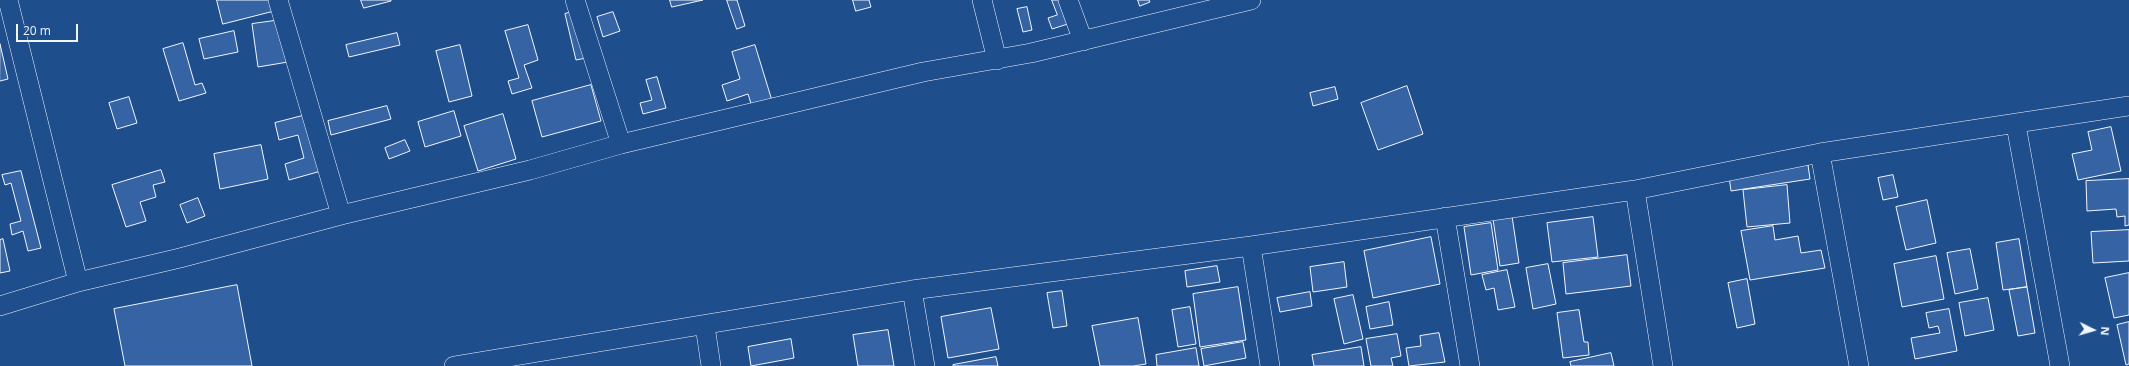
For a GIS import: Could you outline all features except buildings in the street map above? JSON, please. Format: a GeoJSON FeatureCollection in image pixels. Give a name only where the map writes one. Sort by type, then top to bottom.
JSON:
{"type":"FeatureCollection","features":[{"type":"Feature","properties":{"kind":"street"},"geometry":{"type":"LineString","coordinates":[[8,0],[78,282]]}},
{"type":"Feature","properties":{"kind":"street"},"geometry":{"type":"LineString","coordinates":[[278,0],[341,215]]}},
{"type":"Feature","properties":{"kind":"street"},"geometry":{"type":"LineString","coordinates":[[576,0],[621,144]]}},
{"type":"Feature","properties":{"kind":"street"},"geometry":{"type":"LineString","coordinates":[[982,0],[997,60]]}},
{"type":"Feature","properties":{"kind":"street"},"geometry":{"type":"LineString","coordinates":[[1068,0],[1083,41]]}},
{"type":"Feature","properties":{"kind":"street"},"geometry":{"type":"LineString","coordinates":[[0,306],[78,282],[180,258],[341,215],[530,170],[621,144],[924,72],[997,60],[1083,41],[1246,1]]}},
{"type":"Feature","properties":{"kind":"street"},"geometry":{"type":"LineString","coordinates":[[458,366],[705,326],[912,290],[1251,246],[1445,216],[1635,190],[1820,154],[2129,106]]}},
{"type":"Feature","properties":{"kind":"street"},"geometry":{"type":"LineString","coordinates":[[2016,124],[2060,366]]}},
{"type":"Feature","properties":{"kind":"street"},"geometry":{"type":"LineString","coordinates":[[1820,154],[1859,366]]}},
{"type":"Feature","properties":{"kind":"street"},"geometry":{"type":"LineString","coordinates":[[1635,190],[1662,366]]}},
{"type":"Feature","properties":{"kind":"street"},"geometry":{"type":"LineString","coordinates":[[1445,216],[1470,366]]}},
{"type":"Feature","properties":{"kind":"street"},"geometry":{"type":"LineString","coordinates":[[1251,246],[1270,366]]}},
{"type":"Feature","properties":{"kind":"street"},"geometry":{"type":"LineString","coordinates":[[912,290],[925,366]]}},
{"type":"Feature","properties":{"kind":"street"},"geometry":{"type":"LineString","coordinates":[[705,326],[711,366]]}}]}
